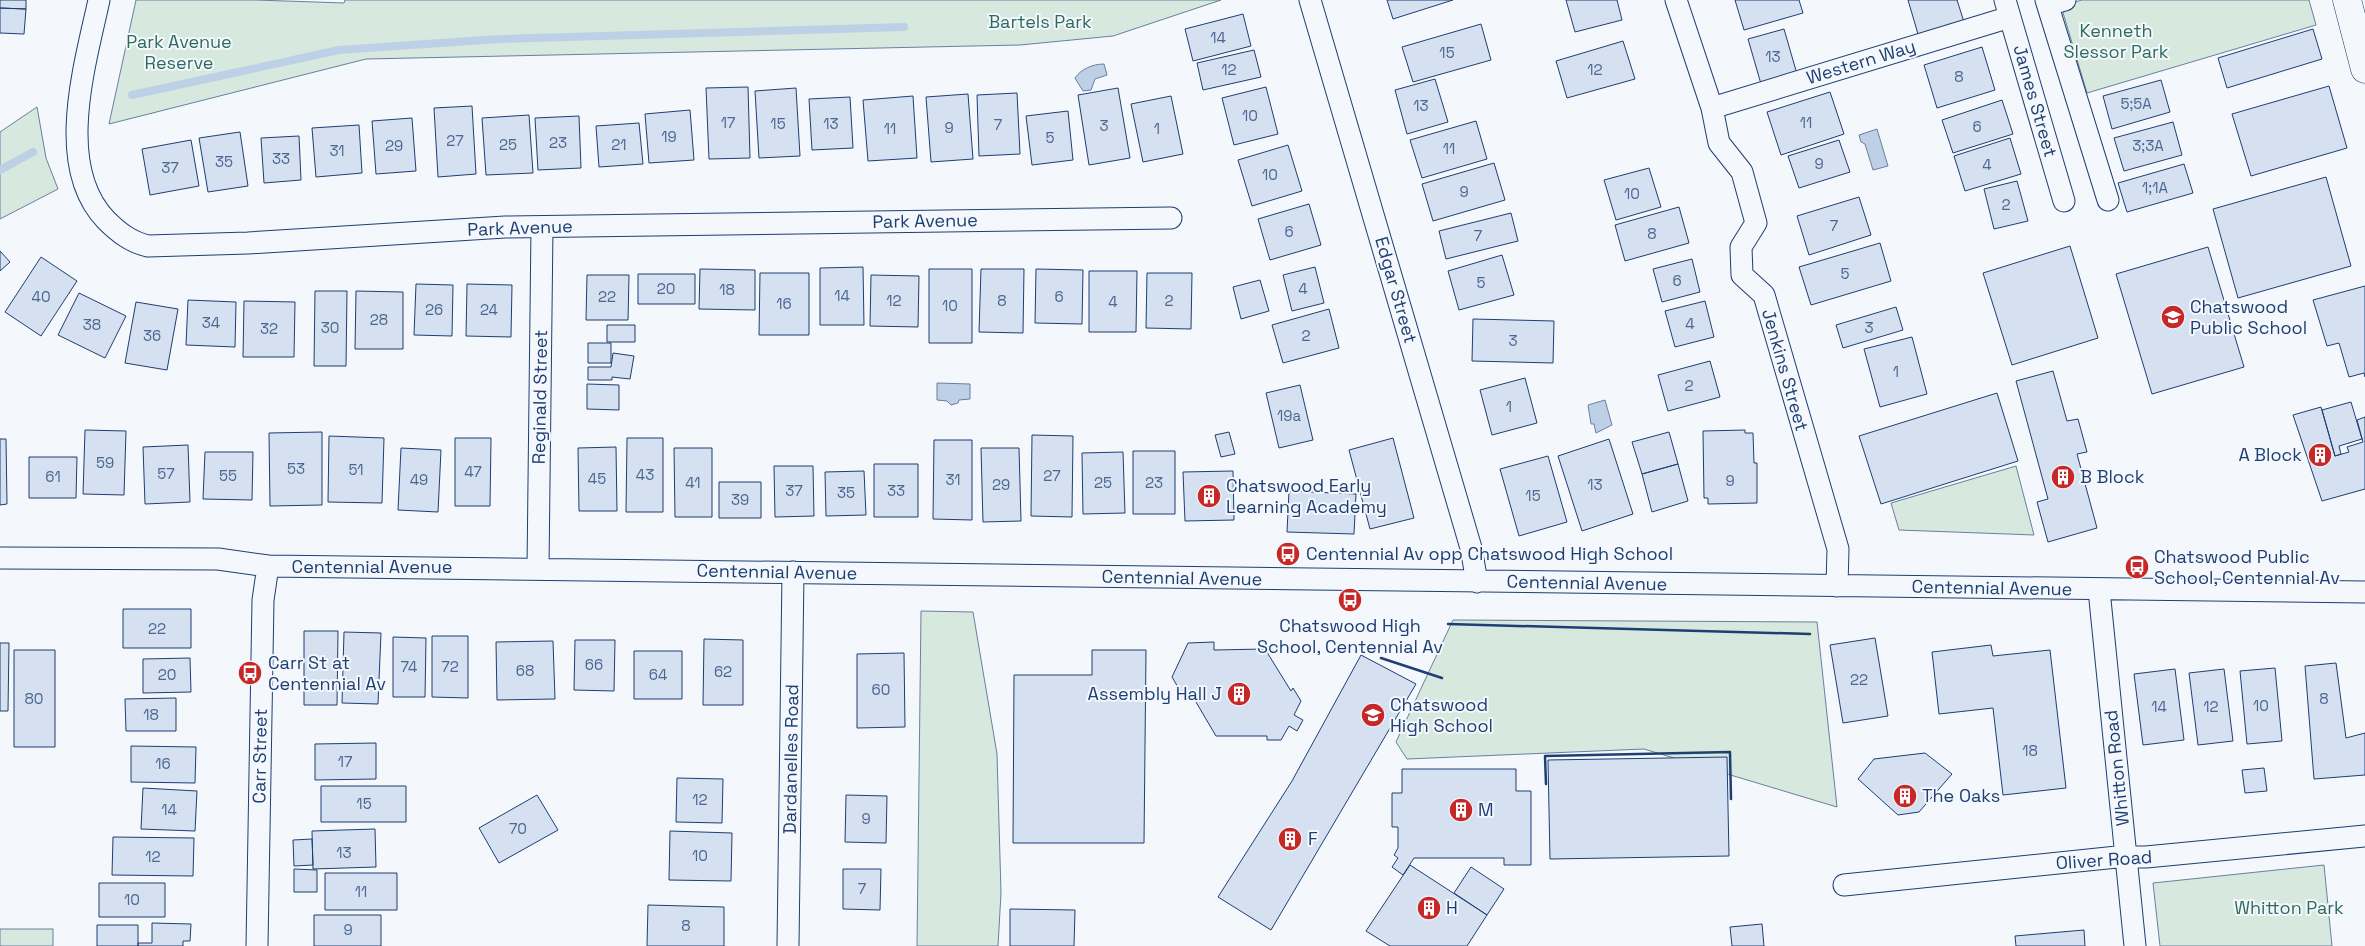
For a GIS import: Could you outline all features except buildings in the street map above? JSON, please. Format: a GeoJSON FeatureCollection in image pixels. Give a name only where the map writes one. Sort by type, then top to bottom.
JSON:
{"type":"FeatureCollection","features":[{"type":"Feature","properties":{"kind":"highway"},"geometry":{"type":"LineString","coordinates":[[2347,0],[2365,69]]}},
{"type":"Feature","properties":{"kind":"street","name":"Park Avenue"},"geometry":{"type":"LineString","coordinates":[[100,0],[80,97],[78,154],[83,182],[94,206],[111,226],[132,241],[148,246],[542,227],[1171,218]]}},
{"type":"Feature","properties":{"kind":"street","name":"Edgar Street"},"geometry":{"type":"LineString","coordinates":[[1310,0],[1471,548],[1477,582]]}},
{"type":"Feature","properties":{"kind":"street","name":"Jenkins Street"},"geometry":{"type":"LineString","coordinates":[[1676,0],[1712,108],[1719,143],[1742,172],[1756,224],[1741,247],[1742,275],[1764,295],[1838,549],[1837,586]]}},
{"type":"Feature","properties":{"kind":"street"},"geometry":{"type":"LineString","coordinates":[[2053,2],[2108,200]]}},
{"type":"Feature","properties":{"kind":"street","name":"Western Way"},"geometry":{"type":"LineString","coordinates":[[1712,108],[2008,8]]}},
{"type":"Feature","properties":{"kind":"street","name":"James Street"},"geometry":{"type":"LineString","coordinates":[[2008,8],[2064,201]]}},
{"type":"Feature","properties":{"kind":"street","name":"Reginald Street"},"geometry":{"type":"LineString","coordinates":[[538,568],[542,227]]}},
{"type":"Feature","properties":{"kind":"street","name":"Centennial Avenue"},"geometry":{"type":"LineString","coordinates":[[0,558],[218,559],[268,566],[2365,592]]}},
{"type":"Feature","properties":{"kind":"street","name":"Carr Street"},"geometry":{"type":"LineString","coordinates":[[257,946],[262,600],[268,566]]}},
{"type":"Feature","properties":{"kind":"street","name":"Dardanelles Road"},"geometry":{"type":"LineString","coordinates":[[788,946],[793,572]]}},
{"type":"Feature","properties":{"kind":"street","name":"Whitton Road"},"geometry":{"type":"LineString","coordinates":[[2099,590],[2135,946]]}},
{"type":"Feature","properties":{"kind":"street","name":"Oliver Road"},"geometry":{"type":"LineString","coordinates":[[1844,885],[2365,836]]}},
{"type":"Feature","properties":{"kind":"green space","name":"Park Avenue Reserve"},"geometry":{"type":"Polygon","coordinates":[[[136,0],[256,0],[344,3],[345,0],[1221,0],[1113,36],[1020,45],[366,59],[109,124],[136,0]]]}},
{"type":"Feature","properties":{"kind":"green space","name":"Kenneth Slessor Park"},"geometry":{"type":"Polygon","coordinates":[[[2082,0],[2309,0],[2316,25],[2087,93],[2061,6],[2082,0]]]}},
{"type":"Feature","properties":{"kind":"green space"},"geometry":{"type":"Polygon","coordinates":[[[37,107],[46,158],[58,189],[0,219],[0,132],[37,107]]]}},
{"type":"Feature","properties":{"kind":"green space"},"geometry":{"type":"Polygon","coordinates":[[[2016,466],[2034,535],[1899,530],[1891,503],[2016,466]]]}},
{"type":"Feature","properties":{"kind":"green space"},"geometry":{"type":"Polygon","coordinates":[[[921,611],[973,612],[997,754],[1001,893],[998,946],[917,946],[921,611]]]}},
{"type":"Feature","properties":{"kind":"green space"},"geometry":{"type":"Polygon","coordinates":[[[1453,620],[1817,622],[1837,807],[1644,749],[1407,759],[1396,742],[1453,620]]]}},
{"type":"Feature","properties":{"kind":"green space","name":"Whitton Park"},"geometry":{"type":"Polygon","coordinates":[[[2324,865],[2332,946],[2160,946],[2153,883],[2324,865]]]}},
{"type":"Feature","properties":{"kind":"green space"},"geometry":{"type":"Polygon","coordinates":[[[0,929],[53,929],[53,946],[0,946],[0,929]]]}},
{"type":"Feature","properties":{"kind":"water"},"geometry":{"type":"Polygon","coordinates":[[[1104,64],[1107,75],[1095,79],[1091,90],[1083,91],[1075,78],[1088,68],[1104,64]]]}},
{"type":"Feature","properties":{"kind":"water"},"geometry":{"type":"Polygon","coordinates":[[[1877,129],[1888,166],[1873,170],[1865,144],[1861,142],[1859,135],[1877,129]]]}},
{"type":"Feature","properties":{"kind":"water"},"geometry":{"type":"Polygon","coordinates":[[[937,383],[970,384],[970,399],[959,400],[958,403],[951,405],[947,401],[937,400],[937,383]]]}},
{"type":"Feature","properties":{"kind":"water"},"geometry":{"type":"Polygon","coordinates":[[[1605,400],[1612,425],[1596,433],[1594,424],[1591,424],[1588,405],[1605,400]]]}},
{"type":"Feature","properties":{"kind":"waterway"},"geometry":{"type":"LineString","coordinates":[[132,95],[339,50],[499,39],[904,27]]}},
{"type":"Feature","properties":{"kind":"waterway"},"geometry":{"type":"LineString","coordinates":[[0,170],[33,152]]}},
{"type":"Feature","properties":{"kind":"wall"},"geometry":{"type":"LineString","coordinates":[[1448,624],[1810,634]]}},
{"type":"Feature","properties":{"kind":"wall"},"geometry":{"type":"LineString","coordinates":[[1381,658],[1442,678]]}},
{"type":"Feature","properties":{"kind":"wall"},"geometry":{"type":"LineString","coordinates":[[1546,784],[1545,756],[1730,752],[1731,799]]}},
{"type":"Feature","properties":{"kind":"place","name":"Chatswood Public School"},"geometry":{"type":"Point","coordinates":[2173,317]}},
{"type":"Feature","properties":{"kind":"place","name":"A Block"},"geometry":{"type":"Point","coordinates":[2320,455]}},
{"type":"Feature","properties":{"kind":"place","name":"B Block"},"geometry":{"type":"Point","coordinates":[2063,477]}},
{"type":"Feature","properties":{"kind":"place","name":"Chatswood Early Learning Academy"},"geometry":{"type":"Point","coordinates":[1209,496]}},
{"type":"Feature","properties":{"kind":"place","name":"Centennial Av opp Chatswood High School"},"geometry":{"type":"Point","coordinates":[1288,554]}},
{"type":"Feature","properties":{"kind":"place","name":"Chatswood Public School, Centennial Av"},"geometry":{"type":"Point","coordinates":[2137,567]}},
{"type":"Feature","properties":{"kind":"place","name":"Chatswood High School, Centennial Av"},"geometry":{"type":"Point","coordinates":[1350,600]}},
{"type":"Feature","properties":{"kind":"place","name":"Carr St at Centennial Av"},"geometry":{"type":"Point","coordinates":[250,673]}},
{"type":"Feature","properties":{"kind":"place","name":"Assembly Hall J"},"geometry":{"type":"Point","coordinates":[1239,694]}},
{"type":"Feature","properties":{"kind":"place","name":"Chatswood High School"},"geometry":{"type":"Point","coordinates":[1373,715]}},
{"type":"Feature","properties":{"kind":"place","name":"The Oaks"},"geometry":{"type":"Point","coordinates":[1905,796]}},
{"type":"Feature","properties":{"kind":"place","name":"M"},"geometry":{"type":"Point","coordinates":[1461,810]}},
{"type":"Feature","properties":{"kind":"place","name":"F"},"geometry":{"type":"Point","coordinates":[1290,839]}},
{"type":"Feature","properties":{"kind":"place","name":"H"},"geometry":{"type":"Point","coordinates":[1429,908]}},
{"type":"Feature","properties":{"kind":"park label","name":"Bartels Park"},"geometry":{"type":"Point","coordinates":[1040,22]}}]}
